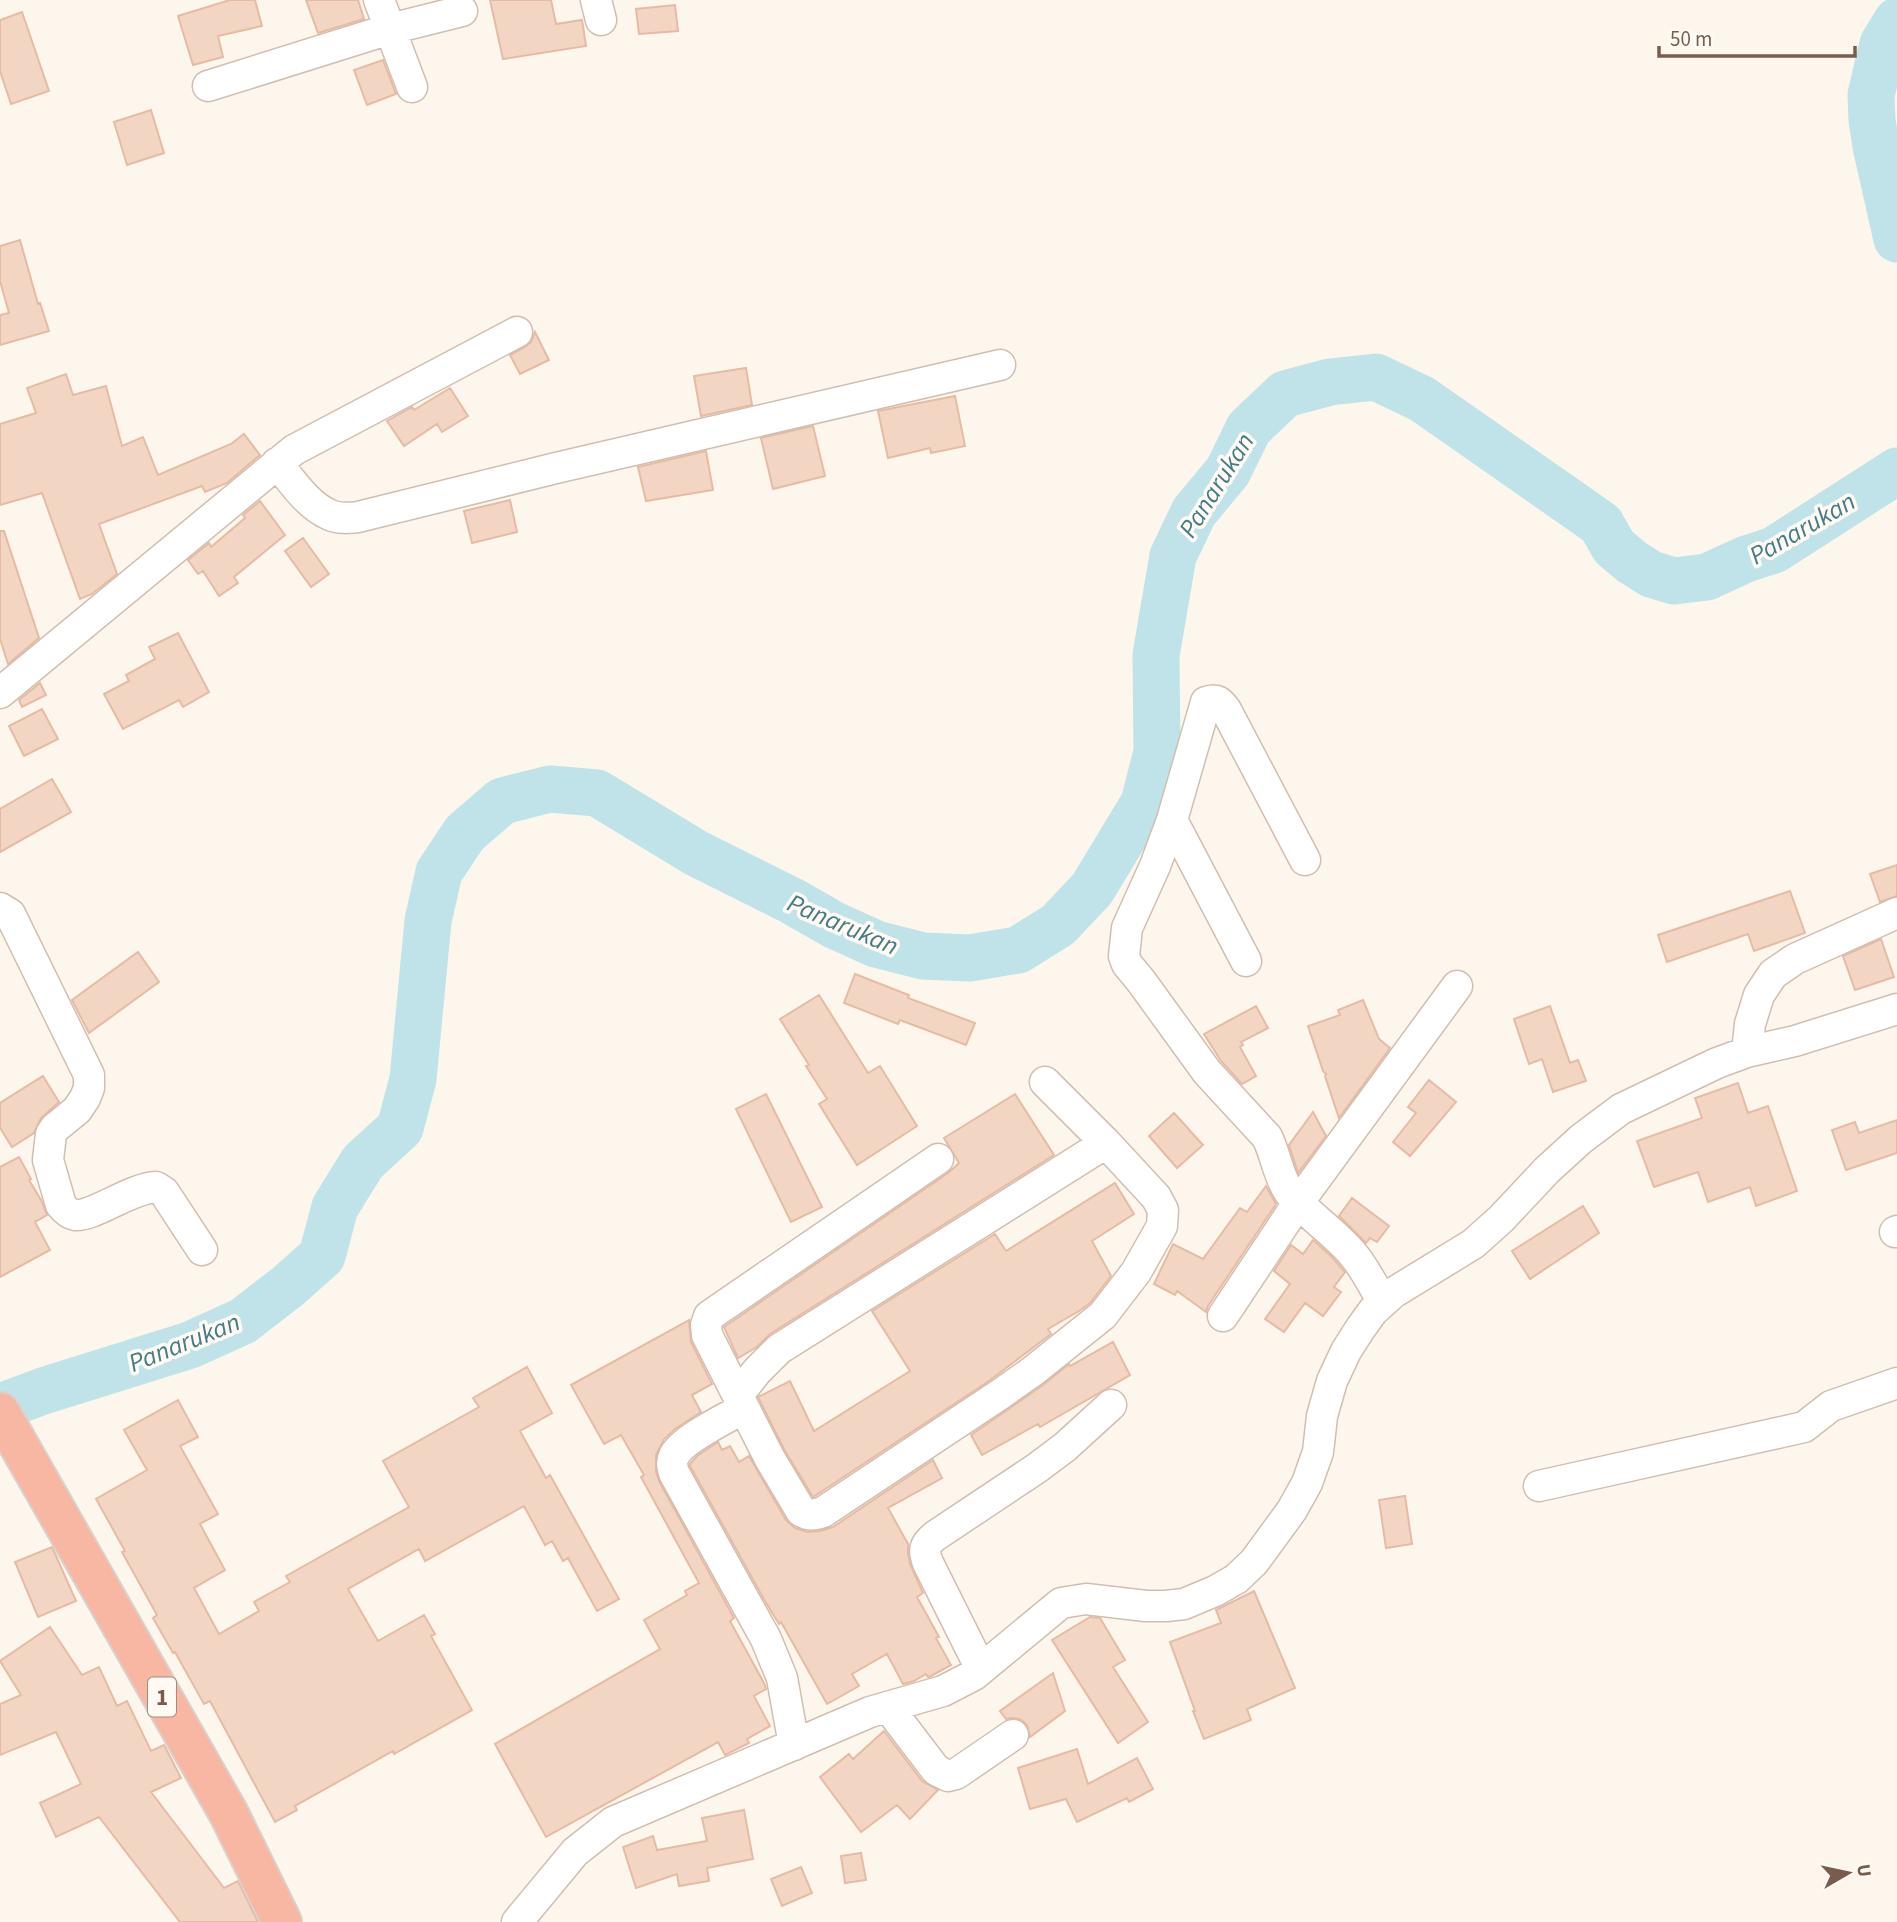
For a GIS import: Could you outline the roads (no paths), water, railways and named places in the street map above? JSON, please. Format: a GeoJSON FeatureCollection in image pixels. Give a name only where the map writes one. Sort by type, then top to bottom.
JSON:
{"type":"FeatureCollection","features":[{"type":"Feature","properties":{"kind":"highway","name":"1"},"geometry":{"type":"LineString","coordinates":[[0,1412],[229,1814],[282,1922]]}},
{"type":"Feature","properties":{"kind":"street"},"geometry":{"type":"LineString","coordinates":[[379,0],[412,87]]}},
{"type":"Feature","properties":{"kind":"street"},"geometry":{"type":"LineString","coordinates":[[208,86],[390,29],[462,11]]}},
{"type":"Feature","properties":{"kind":"street"},"geometry":{"type":"LineString","coordinates":[[0,693],[294,450],[517,332]]}},
{"type":"Feature","properties":{"kind":"street"},"geometry":{"type":"LineString","coordinates":[[277,463],[321,510],[330,516],[358,517],[1000,365]]}},
{"type":"Feature","properties":{"kind":"street"},"geometry":{"type":"LineString","coordinates":[[1305,860],[1226,710],[1220,702],[1206,702],[1172,820],[1127,928],[1124,956],[1127,964],[1207,1072],[1267,1137],[1274,1150],[1282,1180],[1298,1203],[1352,1252],[1383,1302]]}},
{"type":"Feature","properties":{"kind":"street"},"geometry":{"type":"LineString","coordinates":[[1172,820],[1246,961]]}},
{"type":"Feature","properties":{"kind":"street"},"geometry":{"type":"LineString","coordinates":[[0,908],[10,914],[89,1075],[89,1088],[85,1098],[77,1110],[55,1128],[51,1135],[48,1160],[61,1205],[74,1215],[84,1214],[138,1190],[156,1187],[164,1192],[202,1250]]}},
{"type":"Feature","properties":{"kind":"street"},"geometry":{"type":"LineString","coordinates":[[1747,1052],[1750,1024],[1759,995],[1773,974],[1795,959],[1897,913]]}},
{"type":"Feature","properties":{"kind":"street"},"geometry":{"type":"LineString","coordinates":[[1223,1316],[1298,1203],[1457,986]]}},
{"type":"Feature","properties":{"kind":"street"},"geometry":{"type":"LineString","coordinates":[[517,1922],[575,1852],[613,1822],[870,1712],[943,1691],[974,1675],[1061,1603],[1086,1599],[1146,1606],[1184,1604],[1236,1578],[1254,1562],[1292,1510],[1307,1483],[1318,1452],[1322,1416],[1332,1381],[1360,1329],[1373,1311],[1393,1293],[1473,1244],[1581,1139],[1621,1110],[1717,1062],[1897,1009]]}},
{"type":"Feature","properties":{"kind":"street"},"geometry":{"type":"LineString","coordinates":[[939,1159],[709,1316],[707,1335],[771,1459],[801,1511],[807,1515],[823,1512],[1033,1371],[1103,1315],[1136,1272],[1162,1226],[1163,1210],[1156,1197],[1045,1082]]}},
{"type":"Feature","properties":{"kind":"street"},"geometry":{"type":"LineString","coordinates":[[794,1745],[782,1678],[766,1639],[674,1472],[671,1462],[674,1454],[687,1441],[741,1401],[757,1371],[779,1349],[1106,1143]]}},
{"type":"Feature","properties":{"kind":"street"},"geometry":{"type":"LineString","coordinates":[[1539,1486],[1804,1427],[1831,1406],[1897,1383]]}},
{"type":"Feature","properties":{"kind":"street"},"geometry":{"type":"LineString","coordinates":[[981,1669],[928,1563],[924,1552],[925,1544],[1037,1468],[1065,1447],[1111,1405]]}},
{"type":"Feature","properties":{"kind":"street"},"geometry":{"type":"LineString","coordinates":[[888,1707],[936,1770],[948,1776],[956,1774],[1013,1735]]}},
{"type":"Feature","properties":{"kind":"waterway","name":"Panarukan"},"geometry":{"type":"LineString","coordinates":[[1897,21],[1883,44],[1871,95],[1876,146],[1897,239]]}},
{"type":"Feature","properties":{"kind":"waterway","name":"Panarukan"},"geometry":{"type":"LineString","coordinates":[[0,1407],[190,1345],[243,1321],[322,1256],[335,1207],[363,1162],[400,1128],[413,1079],[428,921],[439,872],[465,833],[502,801],[550,789],[597,793],[696,853],[834,925],[876,944],[923,956],[970,958],[1018,950],[1058,925],[1092,889],[1144,803],[1157,752],[1156,655],[1173,556],[1194,512],[1228,471],[1249,428],[1285,394],[1330,382],[1376,377],[1422,399],[1601,524],[1614,547],[1632,562],[1651,574],[1674,581],[1707,577],[1746,559],[1774,550],[1897,471]]}}]}
